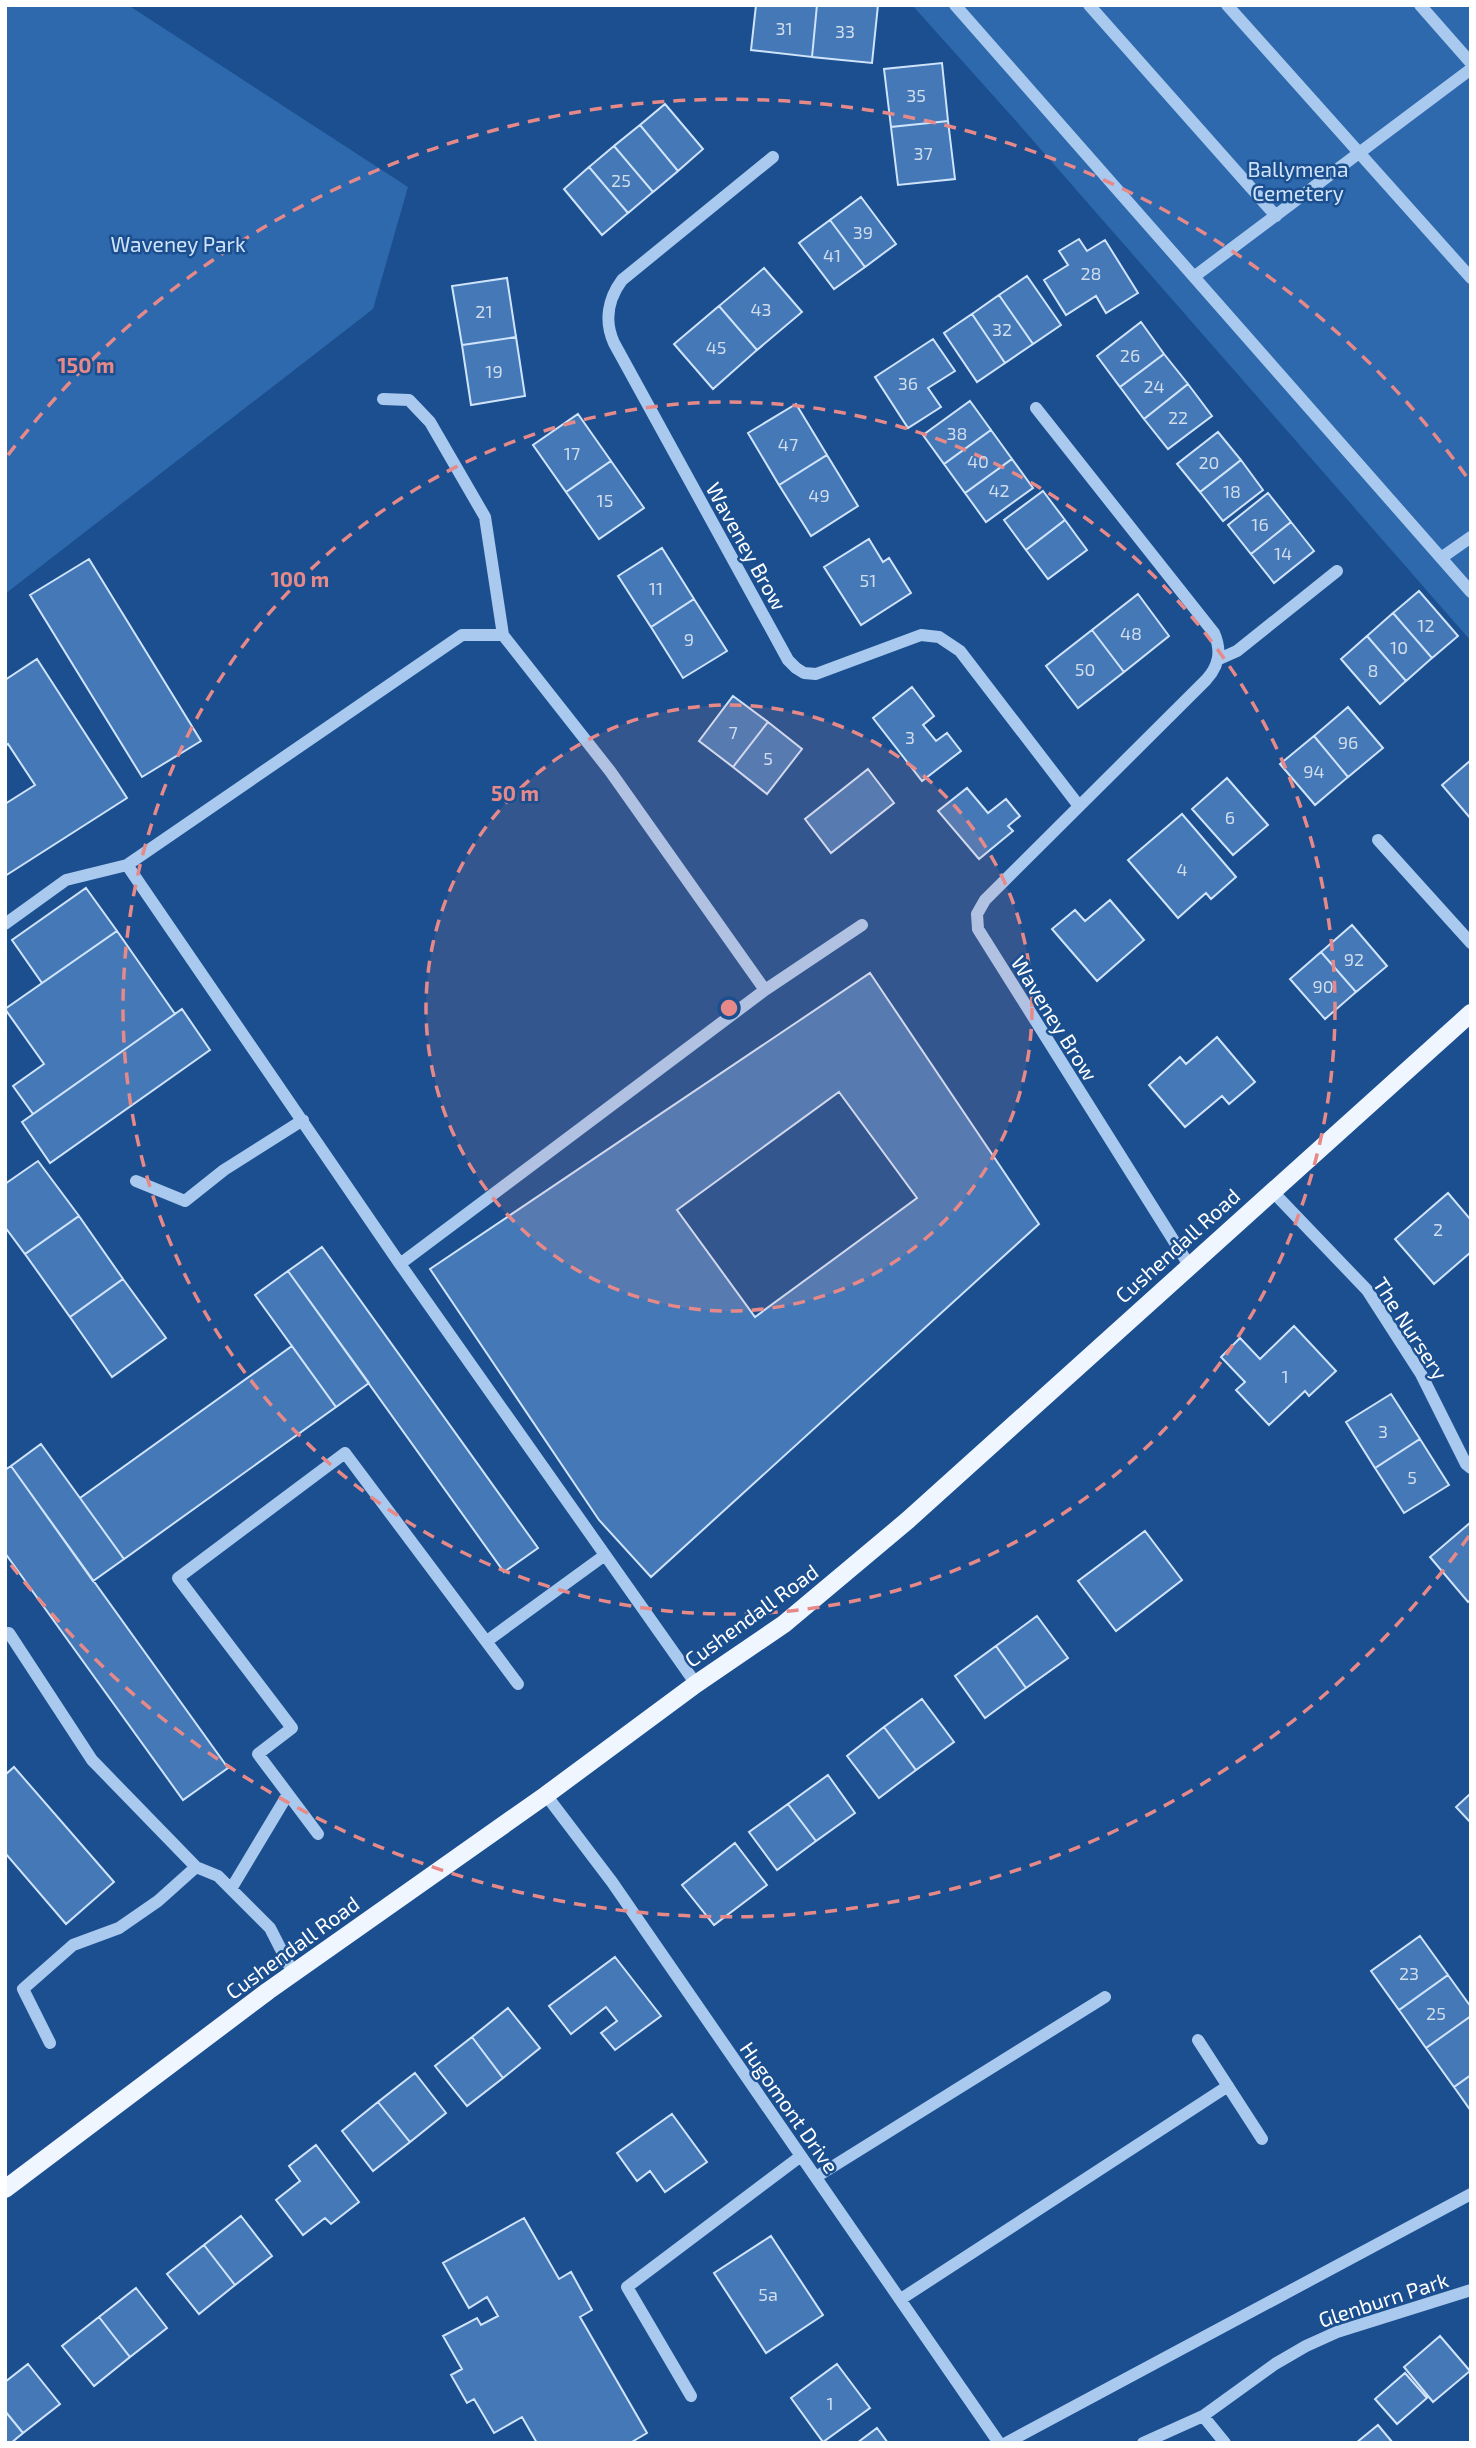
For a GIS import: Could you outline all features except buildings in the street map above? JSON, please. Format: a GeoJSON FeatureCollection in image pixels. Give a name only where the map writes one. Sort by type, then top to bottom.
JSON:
{"type":"FeatureCollection","features":[{"type":"Feature","properties":{"kind":"main road","name":"Cushendall Road"},"geometry":{"type":"LineString","coordinates":[[5,2189],[293,1973],[784,1624],[908,1520],[1471,1013]]}},
{"type":"Feature","properties":{"kind":"street"},"geometry":{"type":"LineString","coordinates":[[955,5],[1471,592]]}},
{"type":"Feature","properties":{"kind":"street"},"geometry":{"type":"LineString","coordinates":[[1090,5],[1276,216]]}},
{"type":"Feature","properties":{"kind":"street"},"geometry":{"type":"LineString","coordinates":[[1227,5],[1471,278]]}},
{"type":"Feature","properties":{"kind":"street"},"geometry":{"type":"LineString","coordinates":[[1420,5],[1471,62]]}},
{"type":"Feature","properties":{"kind":"street"},"geometry":{"type":"LineString","coordinates":[[1195,276],[1471,69]]}},
{"type":"Feature","properties":{"kind":"street","name":"Waveney Brow"},"geometry":{"type":"LineString","coordinates":[[773,157],[622,280],[612,296],[609,309],[608,323],[614,343],[788,660],[796,668],[811,674],[827,671],[914,636],[926,635],[946,640],[960,651],[1079,806]]}},
{"type":"Feature","properties":{"kind":"street"},"geometry":{"type":"LineString","coordinates":[[383,398],[410,400],[430,422],[485,517],[503,635],[610,771],[765,989]]}},
{"type":"Feature","properties":{"kind":"street"},"geometry":{"type":"LineString","coordinates":[[1036,408],[1214,633],[1219,647],[1219,659]]}},
{"type":"Feature","properties":{"kind":"street"},"geometry":{"type":"LineString","coordinates":[[1441,558],[1471,537]]}},
{"type":"Feature","properties":{"kind":"street","name":"Waveney Brow"},"geometry":{"type":"LineString","coordinates":[[1189,1265],[978,929],[977,914],[985,900],[1206,680],[1215,670],[1219,659],[1237,651],[1337,571]]}},
{"type":"Feature","properties":{"kind":"street"},"geometry":{"type":"LineString","coordinates":[[5,923],[66,880],[127,865],[462,635],[503,635]]}},
{"type":"Feature","properties":{"kind":"street"},"geometry":{"type":"LineString","coordinates":[[1378,839],[1471,943]]}},
{"type":"Feature","properties":{"kind":"street"},"geometry":{"type":"LineString","coordinates":[[127,865],[400,1264],[696,1684]]}},
{"type":"Feature","properties":{"kind":"street"},"geometry":{"type":"LineString","coordinates":[[400,1264],[765,989],[862,925]]}},
{"type":"Feature","properties":{"kind":"street"},"geometry":{"type":"LineString","coordinates":[[136,1181],[185,1201],[224,1170],[303,1121]]}},
{"type":"Feature","properties":{"kind":"street","name":"The Nursery"},"geometry":{"type":"LineString","coordinates":[[1272,1191],[1367,1290],[1421,1374],[1466,1464],[1471,1468]]}},
{"type":"Feature","properties":{"kind":"street"},"geometry":{"type":"LineString","coordinates":[[318,1834],[258,1754],[292,1728],[178,1578],[345,1453],[518,1684]]}},
{"type":"Feature","properties":{"kind":"street"},"geometry":{"type":"LineString","coordinates":[[487,1641],[605,1555]]}},
{"type":"Feature","properties":{"kind":"street"},"geometry":{"type":"LineString","coordinates":[[7,1631],[92,1760],[196,1867],[218,1876],[270,1927],[293,1973]]}},
{"type":"Feature","properties":{"kind":"street"},"geometry":{"type":"LineString","coordinates":[[231,1889],[288,1794]]}},
{"type":"Feature","properties":{"kind":"street","name":"Hugomont Drive"},"geometry":{"type":"LineString","coordinates":[[546,1795],[612,1882],[999,2443]]}},
{"type":"Feature","properties":{"kind":"street"},"geometry":{"type":"LineString","coordinates":[[50,2043],[23,1989],[72,1945],[119,1928],[158,1901],[196,1867]]}},
{"type":"Feature","properties":{"kind":"street"},"geometry":{"type":"LineString","coordinates":[[816,2178],[1105,1997]]}},
{"type":"Feature","properties":{"kind":"street"},"geometry":{"type":"LineString","coordinates":[[1198,2040],[1262,2138]]}},
{"type":"Feature","properties":{"kind":"street"},"geometry":{"type":"LineString","coordinates":[[901,2299],[1228,2086]]}},
{"type":"Feature","properties":{"kind":"street"},"geometry":{"type":"LineString","coordinates":[[691,2396],[627,2287],[801,2156]]}},
{"type":"Feature","properties":{"kind":"street"},"geometry":{"type":"LineString","coordinates":[[1006,2443],[1471,2194]]}},
{"type":"Feature","properties":{"kind":"street","name":"Glenburn Park"},"geometry":{"type":"LineString","coordinates":[[1143,2443],[1203,2416],[1275,2364],[1306,2346],[1337,2332],[1471,2290]]}},
{"type":"Feature","properties":{"kind":"street"},"geometry":{"type":"LineString","coordinates":[[1203,2416],[1225,2443]]}},
{"type":"Feature","properties":{"kind":"green space","name":"Waveney Park"},"geometry":{"type":"Polygon","coordinates":[[[5,5],[128,5],[408,187],[373,309],[5,594],[5,5]]]}},
{"type":"Feature","properties":{"kind":"green space","name":"Ballymena Cemetery"},"geometry":{"type":"Polygon","coordinates":[[[912,5],[1471,5],[1471,641],[1016,121],[912,5]]]}}]}
